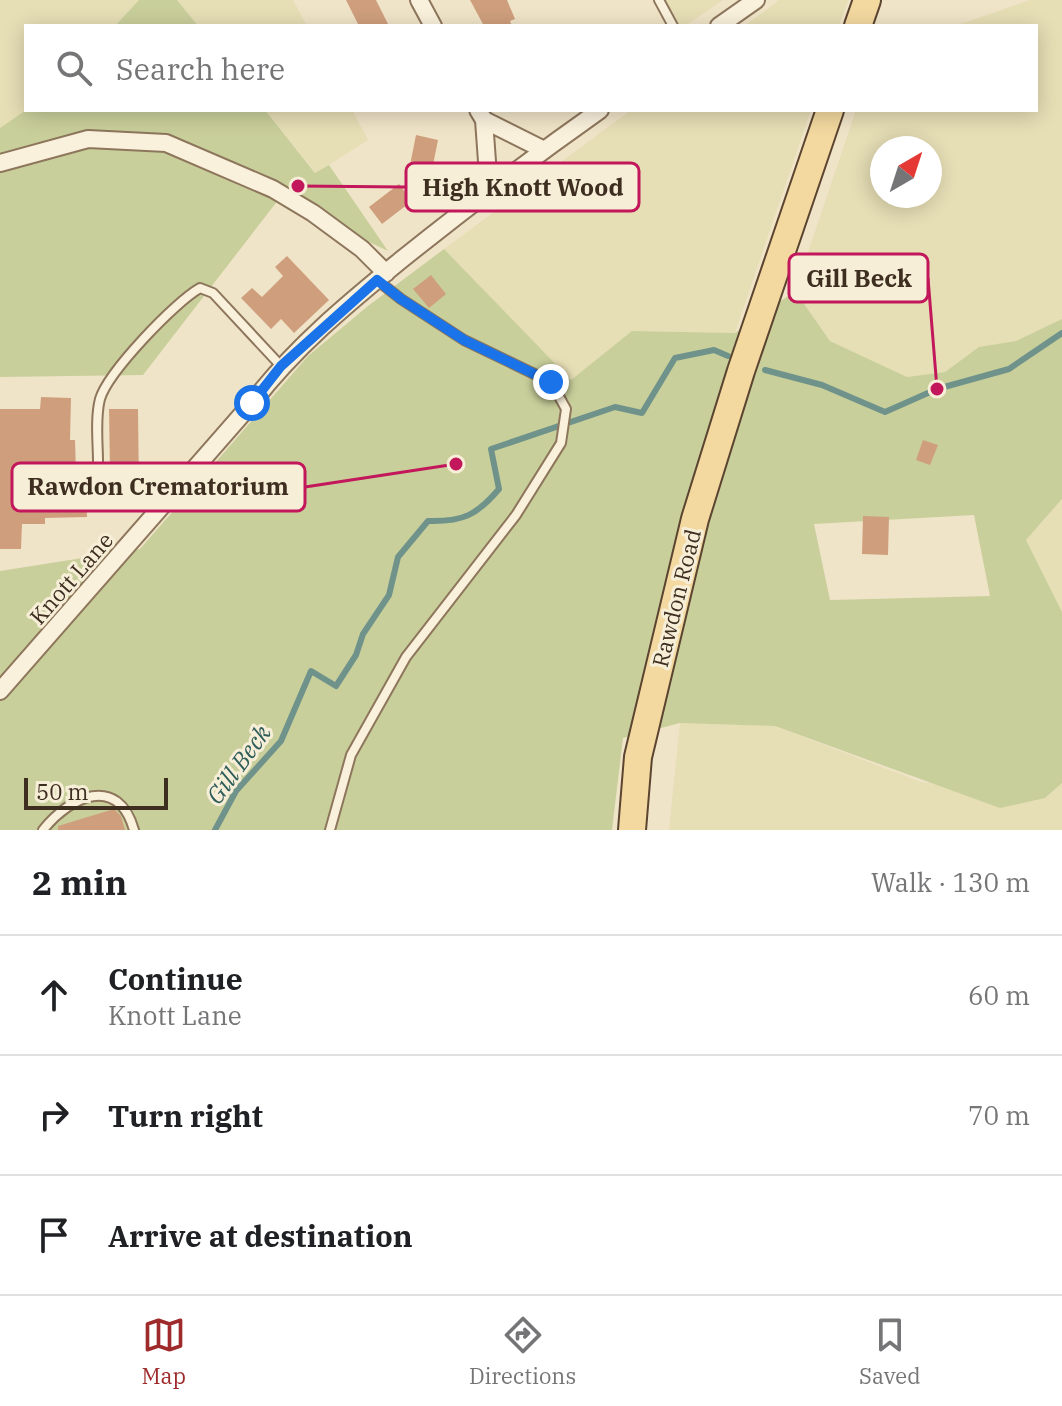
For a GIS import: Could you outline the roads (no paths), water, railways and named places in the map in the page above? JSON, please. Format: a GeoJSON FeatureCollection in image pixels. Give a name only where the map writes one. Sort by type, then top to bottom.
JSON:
{"type":"FeatureCollection","features":[{"type":"Feature","properties":{"kind":"main road"},"geometry":{"type":"LineString","coordinates":[[859,24],[867,0]]}},
{"type":"Feature","properties":{"kind":"main road","name":"Rawdon Road"},"geometry":{"type":"LineString","coordinates":[[632,830],[638,757],[695,519],[741,371],[829,112]]}},
{"type":"Feature","properties":{"kind":"street"},"geometry":{"type":"LineString","coordinates":[[419,0],[432,24]]}},
{"type":"Feature","properties":{"kind":"street"},"geometry":{"type":"LineString","coordinates":[[722,24],[756,0]]}},
{"type":"Feature","properties":{"kind":"street","name":"Knott Lane"},"geometry":{"type":"LineString","coordinates":[[0,691],[232,427],[281,366],[382,276],[489,189],[597,112]]}},
{"type":"Feature","properties":{"kind":"street"},"geometry":{"type":"LineString","coordinates":[[481,115],[544,150]]}},
{"type":"Feature","properties":{"kind":"street"},"geometry":{"type":"LineString","coordinates":[[481,115],[489,189]]}},
{"type":"Feature","properties":{"kind":"street"},"geometry":{"type":"LineString","coordinates":[[0,163],[88,139],[166,143],[273,189],[313,213],[362,249],[382,276]]}},
{"type":"Feature","properties":{"kind":"lane"},"geometry":{"type":"LineString","coordinates":[[659,0],[672,24]]}},
{"type":"Feature","properties":{"kind":"lane"},"geometry":{"type":"LineString","coordinates":[[330,830],[351,755],[406,657],[516,515],[561,443],[566,409],[551,382],[464,340],[401,299],[382,276]]}},
{"type":"Feature","properties":{"kind":"lane"},"geometry":{"type":"LineString","coordinates":[[98,462],[99,401],[109,379],[131,352],[200,288],[213,293],[281,366]]}},
{"type":"Feature","properties":{"kind":"lane"},"geometry":{"type":"LineString","coordinates":[[43,830],[64,810],[82,799],[96,796],[111,798],[122,804],[129,812],[134,830]]}},
{"type":"Feature","properties":{"kind":"waterway","name":"Gill Beck"},"geometry":{"type":"LineString","coordinates":[[765,370],[822,385],[885,412],[937,389],[1009,369],[1062,333]]}},
{"type":"Feature","properties":{"kind":"waterway","name":"Gill Beck"},"geometry":{"type":"LineString","coordinates":[[215,830],[236,791],[281,741],[311,671],[336,686],[356,655],[363,634],[389,595],[398,557],[428,521],[451,520],[468,515],[484,505],[499,489],[491,449],[615,407],[642,413],[675,358],[714,350],[728,356]]}},
{"type":"Feature","properties":{"kind":"place","name":"High Knott Wood"},"geometry":{"type":"Point","coordinates":[298,186]}},
{"type":"Feature","properties":{"kind":"place","name":"Gill Beck"},"geometry":{"type":"Point","coordinates":[937,389]}},
{"type":"Feature","properties":{"kind":"place","name":"Rawdon Crematorium"},"geometry":{"type":"Point","coordinates":[456,464]}}]}
